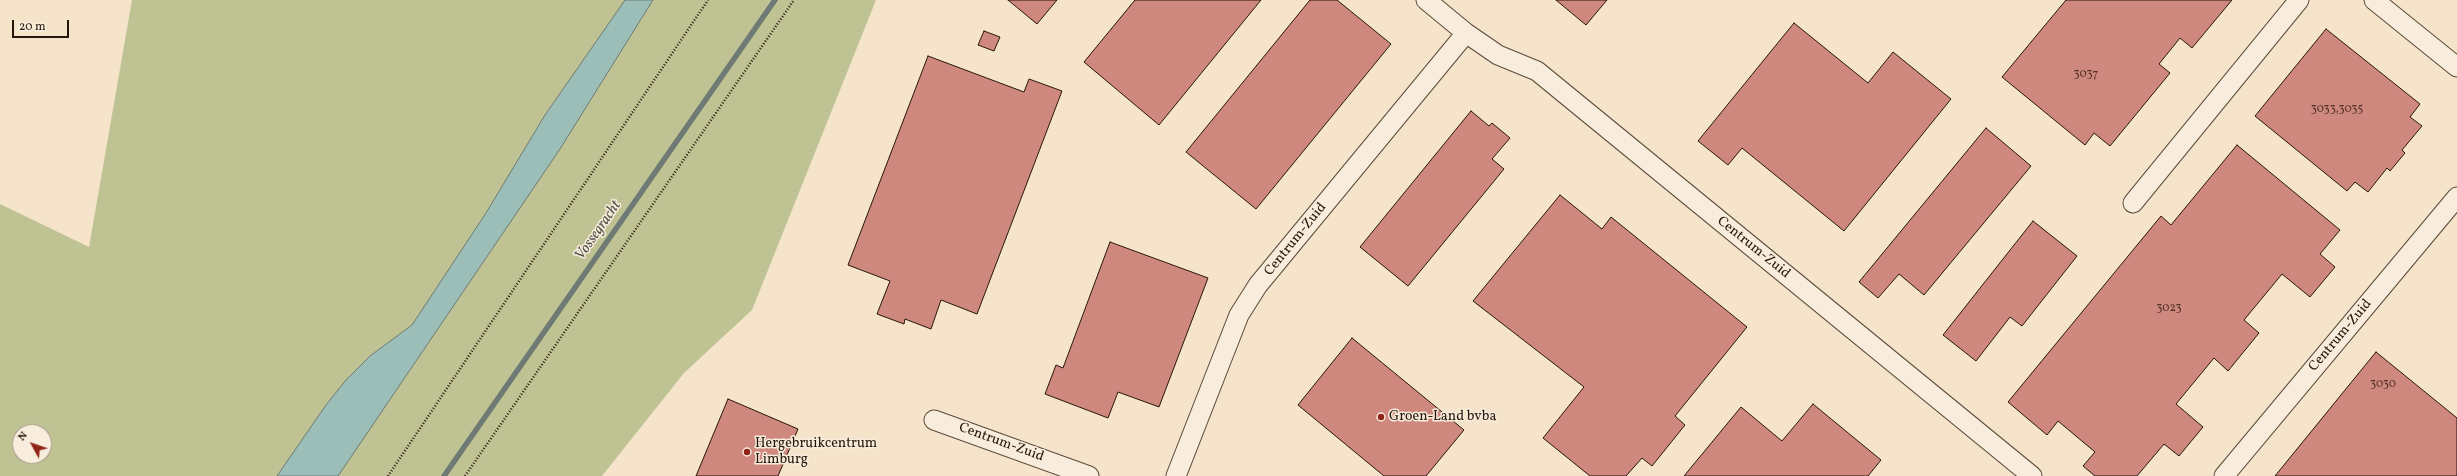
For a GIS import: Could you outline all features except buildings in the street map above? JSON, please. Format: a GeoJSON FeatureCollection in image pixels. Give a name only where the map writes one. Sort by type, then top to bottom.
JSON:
{"type":"FeatureCollection","features":[{"type":"Feature","properties":{"kind":"street","name":"Centrum-Zuid"},"geometry":{"type":"LineString","coordinates":[[1426,0],[1466,33],[1498,55],[1537,71],[2032,476]]}},
{"type":"Feature","properties":{"kind":"street"},"geometry":{"type":"LineString","coordinates":[[2133,203],[2299,0]]}},
{"type":"Feature","properties":{"kind":"street"},"geometry":{"type":"LineString","coordinates":[[2374,0],[2457,67]]}},
{"type":"Feature","properties":{"kind":"street","name":"Centrum-Zuid"},"geometry":{"type":"LineString","coordinates":[[1176,476],[1238,316],[1254,291],[1466,33]]}},
{"type":"Feature","properties":{"kind":"street","name":"Centrum-Zuid"},"geometry":{"type":"LineString","coordinates":[[2224,476],[2457,196]]}},
{"type":"Feature","properties":{"kind":"street","name":"Centrum-Zuid"},"geometry":{"type":"LineString","coordinates":[[934,420],[1089,476]]}},
{"type":"Feature","properties":{"kind":"path"},"geometry":{"type":"LineString","coordinates":[[388,476],[708,0]]}},
{"type":"Feature","properties":{"kind":"path"},"geometry":{"type":"LineString","coordinates":[[465,476],[794,0]]}},
{"type":"Feature","properties":{"kind":"green space"},"geometry":{"type":"Polygon","coordinates":[[[132,0],[876,0],[752,310],[684,373],[602,476],[0,476],[0,204],[89,247],[132,0]]]}},
{"type":"Feature","properties":{"kind":"water"},"geometry":{"type":"Polygon","coordinates":[[[625,0],[653,0],[560,149],[338,476],[277,476],[326,405],[346,380],[370,356],[412,325],[486,213],[545,115],[625,0]]]}},
{"type":"Feature","properties":{"kind":"waterway","name":"Vossegracht"},"geometry":{"type":"LineString","coordinates":[[444,476],[775,0]]}},
{"type":"Feature","properties":{"kind":"place","name":"Groen-Land bvba"},"geometry":{"type":"Point","coordinates":[1381,417]}},
{"type":"Feature","properties":{"kind":"place","name":"Hergebruikcentrum Limburg"},"geometry":{"type":"Point","coordinates":[747,452]}}]}
